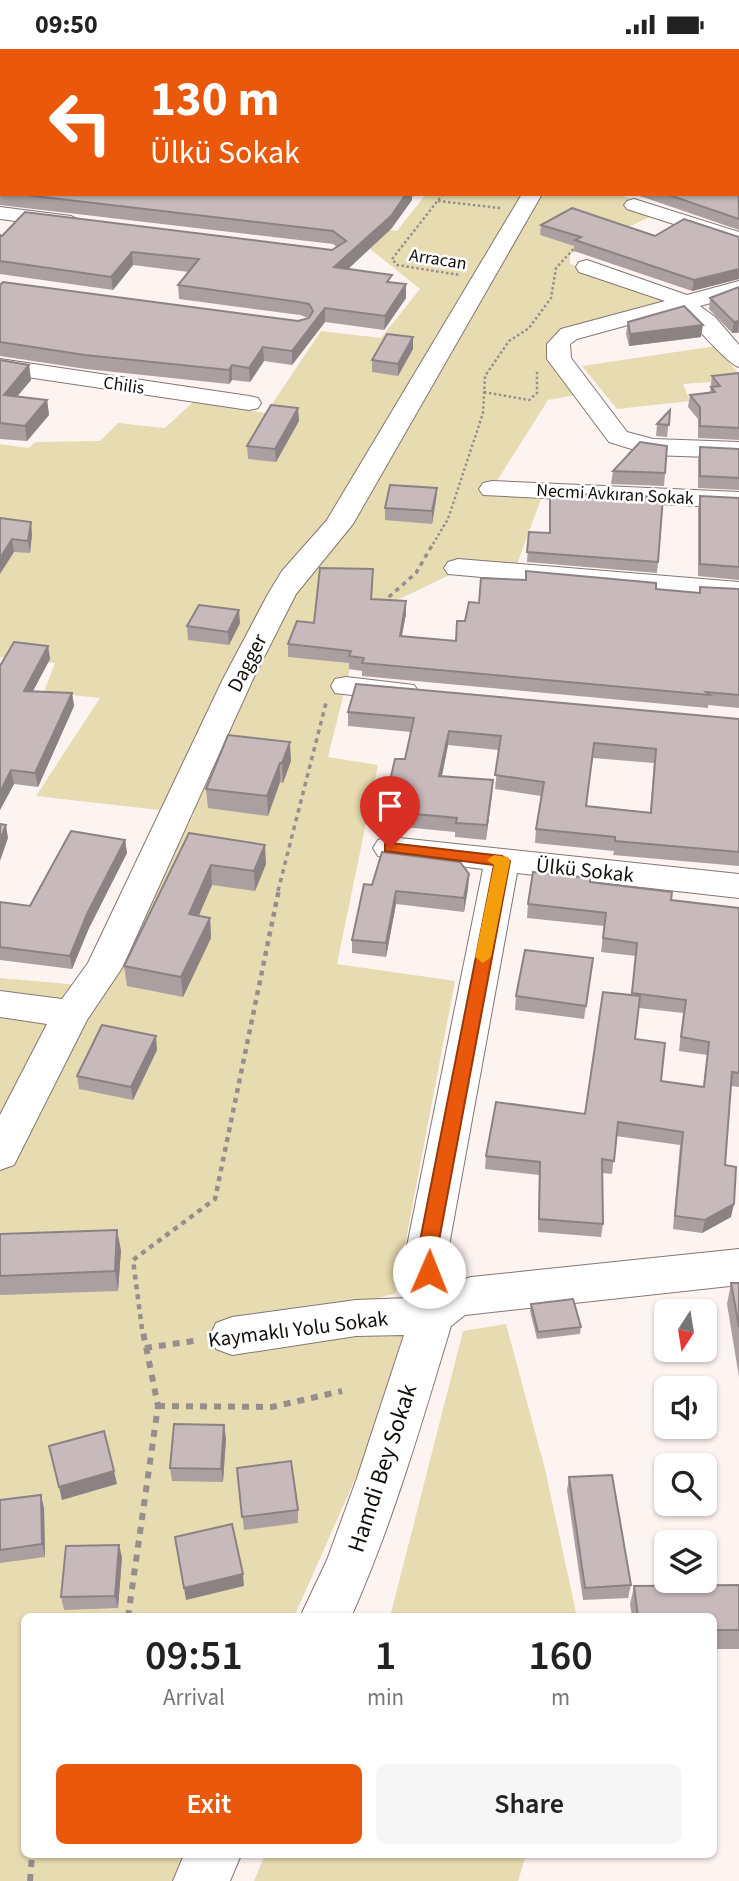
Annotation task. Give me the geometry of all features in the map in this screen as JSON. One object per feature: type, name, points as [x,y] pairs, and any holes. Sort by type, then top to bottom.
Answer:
[{"type":"street","name":"Dagger","points":[[0,1154],[71,1014],[104,968],[238,679],[282,594],[339,524],[527,202]]},
{"type":"street","points":[[634,205],[739,239]]},
{"type":"street","points":[[0,213],[97,225]]},
{"type":"street","points":[[577,267],[662,291],[687,304],[707,322],[739,361]]},
{"type":"street","points":[[739,288],[569,334],[557,345],[559,359],[618,437],[651,447],[739,450]]},
{"type":"street","name":"Chilis","points":[[0,366],[249,403]]},
{"type":"street","name":"Necmi Avkıran Sokak","points":[[492,489],[739,500]]},
{"type":"street","points":[[458,568],[739,591]]},
{"type":"street","points":[[337,691],[427,694]]},
{"type":"street","name":"Ülkü Sokak","points":[[390,848],[739,886]]},
{"type":"street","points":[[432,1316],[427,1251],[502,861]]},
{"type":"street","points":[[0,1005],[71,1014]]},
{"type":"street","name":"Kaymaklı Yolu Sokak","points":[[232,1336],[356,1318],[432,1316],[452,1301],[471,1295],[739,1267]]},
{"type":"street","name":"Hamdi Bey Sokak","points":[[327,1613],[349,1566],[381,1478],[432,1316]]},
{"type":"street","points":[[201,1881],[212,1858]]},
{"type":"path","name":"Arracan","points":[[442,196],[392,260],[397,265],[481,278]]},
{"type":"path","points":[[438,201],[527,202]]},
{"type":"path","points":[[374,609],[416,573],[448,519],[480,424],[485,376],[509,341],[529,328],[551,298],[556,268],[587,236]]},
{"type":"path","points":[[561,261],[577,267]]},
{"type":"path","points":[[529,328],[542,327]]},
{"type":"path","points":[[484,392],[529,400],[537,393],[538,359]]},
{"type":"path","points":[[129,1613],[158,1406],[145,1348],[133,1260],[215,1199],[257,998],[266,939],[337,691]]},
{"type":"path","name":"Kaymaklı Yolu Sokak","points":[[145,1348],[232,1336]]},
{"type":"path","points":[[158,1406],[272,1407],[342,1391]]},
{"type":"path","points":[[30,1881],[32,1858]]},
{"type":"shaded area","points":[[424,196],[623,196],[639,201],[652,216],[570,254],[570,264],[655,291],[662,302],[549,339],[548,354],[576,395],[548,400],[488,495],[541,499],[516,567],[454,573],[391,603],[358,637],[328,757],[378,765],[337,964],[455,981],[396,1293],[345,1308],[405,1327],[372,1441],[296,1613],[21,1613],[21,1858],[184,1858],[173,1881],[0,1881],[0,978],[102,987],[194,814],[36,796],[100,698],[44,692],[55,663],[0,657],[0,444],[28,448],[36,442],[100,441],[118,423],[165,428],[193,402],[266,413],[321,331],[381,338],[420,289],[369,248],[382,229],[397,231]]},
{"type":"shaded area","points":[[716,346],[739,374],[739,380],[683,384],[690,401],[617,409],[582,366]]},
{"type":"shaded area","points":[[506,1324],[545,1469],[576,1613],[391,1613],[463,1331]]},
{"type":"shaded area","points":[[264,1858],[525,1858],[518,1881],[254,1881]]},
{"type":"building","points":[[34,196],[405,196],[391,216],[334,267],[392,275],[387,282],[406,284],[385,316],[325,308],[292,351],[263,347],[249,368],[232,365],[229,370],[85,355],[0,342],[0,285],[3,282],[298,321],[309,318],[313,311],[309,304],[299,302],[178,285],[199,259],[132,252],[111,277],[0,261],[0,235],[25,212],[332,250],[346,241],[333,231]]},
{"type":"building","points":[[672,196],[739,196],[739,219]]},
{"type":"building","points":[[572,208],[655,236],[684,219],[739,237],[739,269],[694,280],[575,240],[581,237],[541,225]]},
{"type":"building","points":[[739,287],[739,321],[734,322],[710,298]]},
{"type":"building","points":[[684,306],[703,325],[630,334],[628,322]]},
{"type":"building","points":[[387,334],[413,337],[398,364],[372,360]]},
{"type":"building","points":[[0,360],[29,365],[4,395],[47,400],[25,426],[0,423]]},
{"type":"building","points":[[739,373],[739,428],[700,426],[700,407],[690,395],[715,392],[711,387],[720,386],[712,376]]},
{"type":"building","points":[[271,405],[298,408],[275,449],[247,446]]},
{"type":"building","points":[[670,410],[669,425],[657,424]]},
{"type":"building","points":[[640,442],[667,446],[665,473],[613,471]]},
{"type":"building","points":[[700,447],[739,449],[739,478],[700,476]]},
{"type":"building","points":[[390,485],[437,488],[432,511],[385,508]]},
{"type":"building","points":[[550,493],[663,497],[658,562],[527,552],[529,532],[550,533]]},
{"type":"building","points":[[700,496],[739,498],[739,567],[700,564]]},
{"type":"building","points":[[0,518],[31,522],[28,541],[12,539],[0,558]]},
{"type":"building","points":[[320,568],[373,569],[371,599],[406,601],[400,636],[456,641],[457,621],[465,621],[469,602],[479,603],[481,578],[526,580],[526,571],[656,583],[656,589],[700,593],[700,587],[739,589],[739,695],[706,692],[710,695],[362,663],[364,658],[349,656],[351,651],[288,644],[297,621],[314,623]]},
{"type":"building","points":[[199,605],[239,610],[228,632],[187,626]]},
{"type":"building","points":[[14,642],[48,646],[24,691],[72,693],[35,773],[11,770],[0,792],[0,666]]},
{"type":"building","points":[[356,684],[739,719],[739,852],[615,841],[615,837],[536,829],[544,782],[495,775],[501,736],[449,731],[439,776],[493,780],[487,825],[456,823],[457,818],[383,811],[395,759],[405,759],[414,718],[348,712]],"holes":[[[594,743],[656,749],[651,813],[586,806]]]},
{"type":"building","points":[[228,735],[290,742],[267,796],[206,789]]},
{"type":"building","points":[[0,824],[6,825],[0,840]]},
{"type":"building","points":[[71,831],[125,840],[87,914],[70,956],[0,947],[0,902],[30,906]]},
{"type":"building","points":[[189,833],[265,845],[254,871],[211,865],[189,914],[210,918],[181,977],[124,966]]},
{"type":"building","points":[[382,852],[460,862],[469,874],[464,898],[396,891],[386,943],[352,940],[364,884],[372,885]]},
{"type":"building","points":[[533,872],[590,878],[590,882],[672,892],[671,900],[739,908],[739,1073],[732,1072],[725,1165],[736,1167],[734,1204],[705,1220],[675,1216],[683,1132],[618,1122],[614,1161],[602,1159],[603,1224],[539,1219],[540,1162],[486,1156],[496,1102],[585,1114],[603,992],[640,996],[635,1039],[665,1043],[661,1081],[704,1087],[709,1042],[681,1037],[686,1000],[632,993],[637,943],[603,938],[606,913],[528,904]]},
{"type":"building","points":[[525,950],[593,958],[586,1006],[516,996]]},
{"type":"building","points":[[102,1025],[156,1036],[131,1087],[77,1076]]},
{"type":"building","points":[[117,1230],[115,1271],[0,1276],[0,1234]]},
{"type":"building","points":[[731,1283],[739,1283],[739,1327]]},
{"type":"building","points":[[573,1299],[581,1327],[538,1332],[531,1304]]},
{"type":"building","points":[[174,1424],[224,1425],[221,1469],[170,1468]]},
{"type":"building","points":[[104,1431],[114,1471],[59,1487],[49,1446]]},
{"type":"building","points":[[291,1461],[298,1510],[242,1517],[237,1468]]},
{"type":"building","points":[[612,1475],[631,1585],[585,1588],[569,1477]]},
{"type":"building","points":[[41,1495],[42,1544],[0,1550],[0,1500]]},
{"type":"building","points":[[232,1524],[243,1574],[184,1588],[175,1537]]},
{"type":"building","points":[[119,1545],[115,1596],[61,1597],[66,1546]]},
{"type":"building","points":[[717,1585],[739,1585],[739,1630],[717,1630],[717,1613],[637,1613],[634,1586],[654,1586],[654,1593],[717,1593]]},
{"type":"slow traffic","points":[[483,957],[502,861],[494,860]]},
{"type":"route","points":[[390,848],[502,861],[427,1251],[429,1272]]}]
